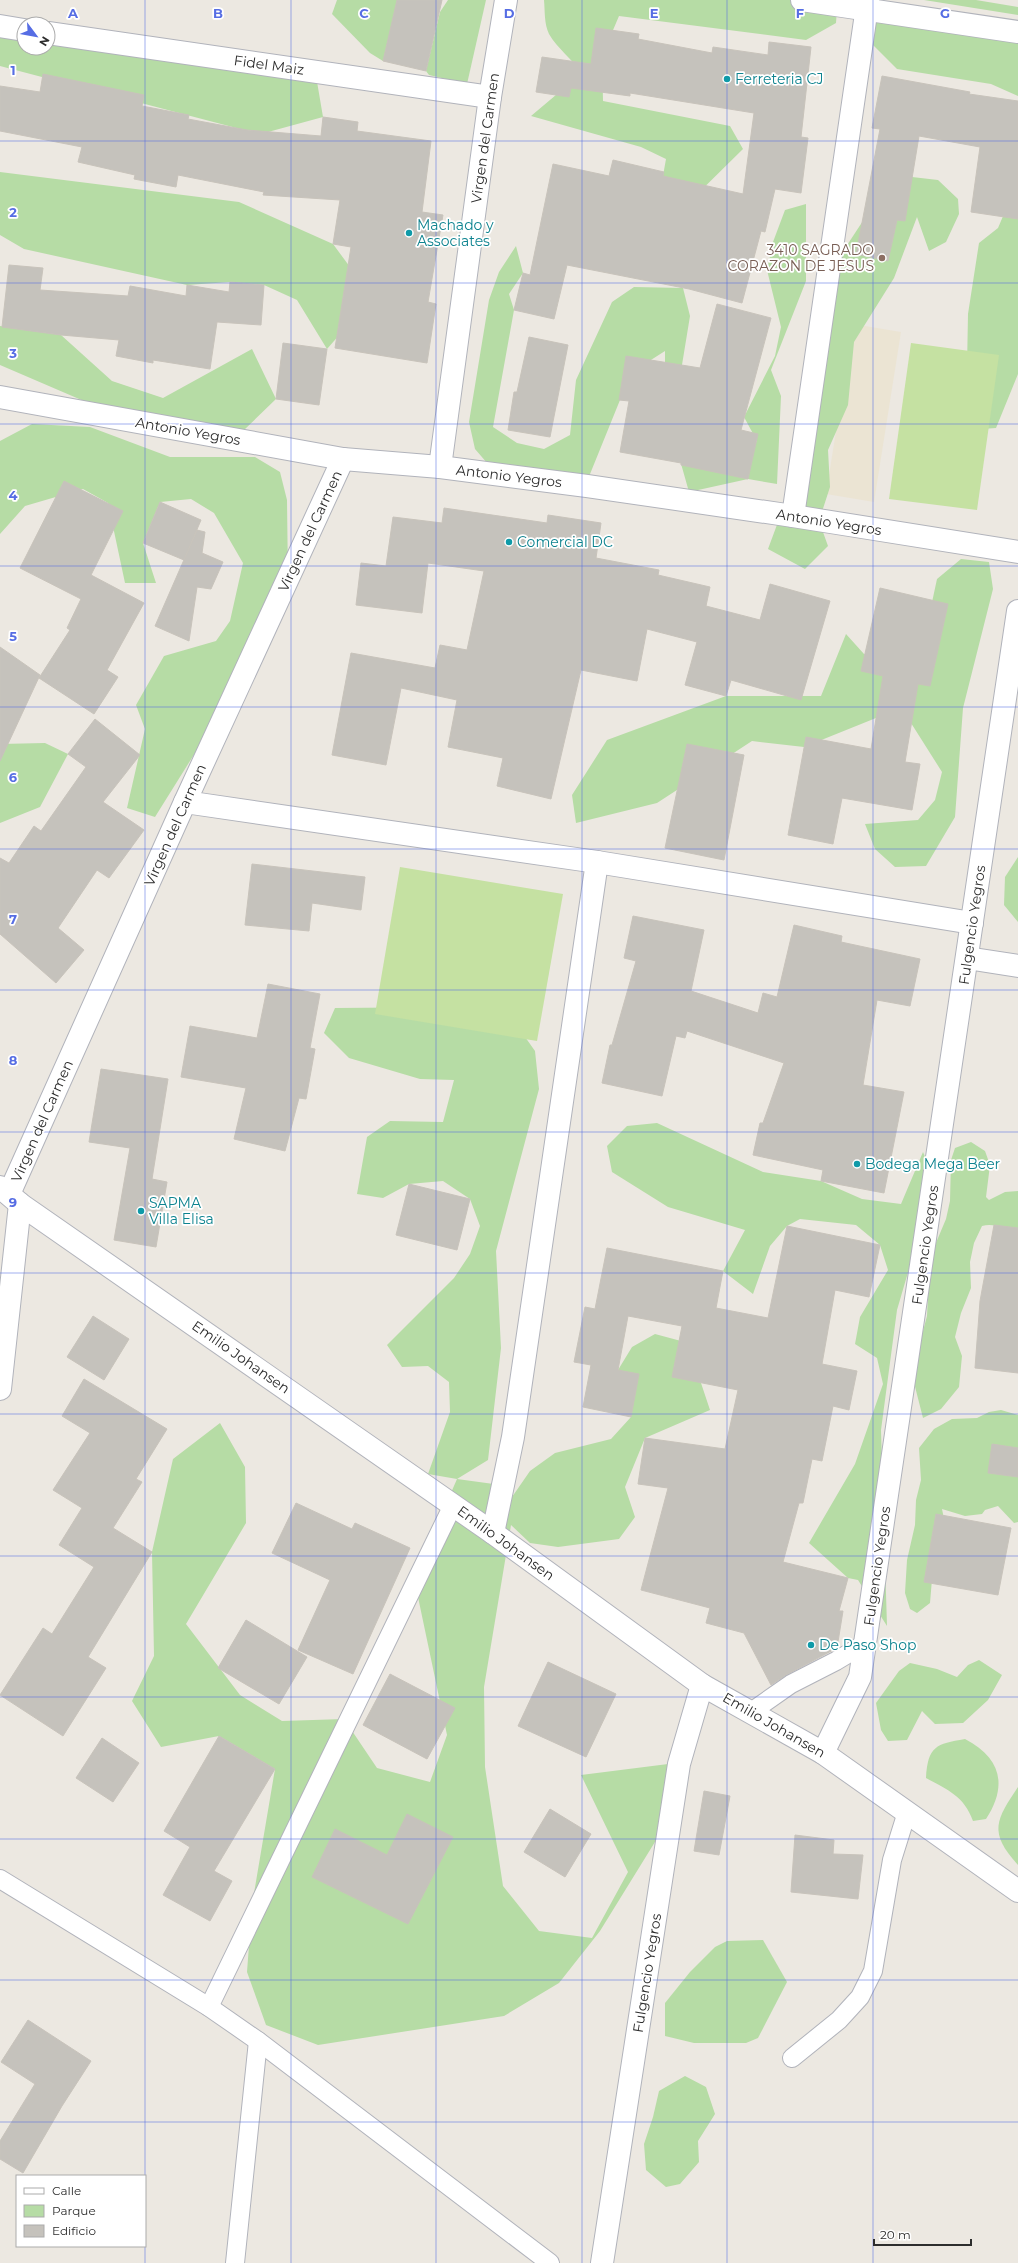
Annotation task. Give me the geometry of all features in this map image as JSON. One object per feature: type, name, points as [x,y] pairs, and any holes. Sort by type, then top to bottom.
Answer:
[{"type":"street","name":"Virgen del Carmen","points":[[440,467],[490,98],[506,0]]},
{"type":"street","points":[[802,0],[867,5],[1018,32]]},
{"type":"street","points":[[793,516],[867,5]]},
{"type":"street","points":[[0,26],[16,29]]},
{"type":"street","name":"Fidel Maiz","points":[[56,34],[490,98]]},
{"type":"street","name":"Antonio Yegros","points":[[0,397],[343,459],[440,467],[793,516],[1018,552]]},
{"type":"street","name":"Virgen del Carmen","points":[[0,1389],[10,1195],[185,802],[343,459]]},
{"type":"street","name":"Fulgencio Yegros","points":[[823,1753],[860,1677],[866,1643],[1018,611]]},
{"type":"street","points":[[185,802],[597,862],[972,923]]},
{"type":"street","points":[[493,1533],[513,1437],[597,862]]},
{"type":"street","points":[[967,958],[1018,966]]},
{"type":"street","name":"Emilio Johansen","points":[[10,1195],[493,1533],[702,1684],[823,1753],[1018,1891]]},
{"type":"street","name":"Fulgencio Yegros","points":[[602,2263],[679,1764],[702,1684]]},
{"type":"lane","points":[[209,2007],[453,1505]]},
{"type":"lane","points":[[750,1712],[791,1684],[836,1661],[866,1643]]},
{"type":"lane","points":[[792,2058],[839,2020],[860,1997],[873,1971],[892,1860],[907,1812]]},
{"type":"lane","points":[[0,1879],[209,2007],[258,2041],[550,2263]]},
{"type":"lane","points":[[235,2263],[258,2041]]},
{"type":"shaded area","points":[[853,324],[901,332],[874,502],[826,494]]},
{"type":"green space","points":[[337,0],[397,0],[414,16],[383,61],[370,53],[332,14]]},
{"type":"green space","points":[[448,0],[486,0],[467,84],[429,75],[426,71],[440,12]]},
{"type":"green space","points":[[544,0],[813,0],[837,9],[836,23],[806,40],[619,16],[602,56],[603,101],[730,126],[743,149],[671,220],[659,198],[666,159],[641,147],[531,116],[582,73],[549,34],[545,22]]},
{"type":"green space","points":[[924,0],[976,0],[1018,7],[1018,15]]},
{"type":"green space","points":[[882,18],[1018,43],[1018,96],[991,84],[897,69],[866,38],[870,24]]},
{"type":"green space","points":[[0,29],[16,32],[16,56],[56,56],[56,39],[314,64],[323,117],[268,132],[244,130],[0,66]]},
{"type":"green space","points":[[0,172],[239,202],[333,244],[364,286],[341,333],[327,349],[297,300],[264,285],[230,282],[187,285],[24,249],[0,235]]},
{"type":"green space","points":[[912,177],[938,180],[958,199],[959,214],[946,242],[929,251],[917,217],[894,278],[854,342],[848,405],[828,450],[830,487],[819,521],[828,546],[805,569],[768,549],[778,522],[810,482],[803,470],[834,265],[880,195]]},
{"type":"green space","points":[[1018,181],[1018,374],[996,428],[982,429],[966,421],[968,314],[979,243],[998,228]]},
{"type":"green space","points":[[806,204],[806,281],[771,370],[781,396],[777,484],[748,479],[689,492],[665,407],[665,351],[643,365],[620,400],[588,479],[494,471],[475,449],[469,422],[489,300],[499,272],[516,246],[523,273],[509,294],[514,310],[493,427],[517,443],[544,449],[570,435],[576,380],[612,302],[634,287],[683,288],[690,316],[672,426],[740,466],[757,441],[744,417],[775,356],[781,327],[767,270],[773,242],[785,210]]},
{"type":"green space","points":[[0,326],[61,335],[112,381],[163,398],[252,349],[276,399],[244,430],[135,423],[0,365]]},
{"type":"green space","points":[[911,343],[999,355],[977,510],[889,499]]},
{"type":"green space","points":[[32,424],[90,427],[170,457],[255,457],[280,472],[287,500],[288,580],[248,668],[155,817],[127,808],[145,729],[136,705],[164,656],[216,641],[230,621],[243,563],[214,513],[191,499],[160,502],[143,543],[156,583],[125,583],[108,503],[83,489],[25,506],[0,534],[0,441]]},
{"type":"green space","points":[[961,559],[989,562],[993,589],[963,708],[955,817],[926,866],[895,867],[875,849],[865,824],[918,820],[935,800],[942,772],[911,723],[876,718],[804,747],[752,741],[657,803],[576,823],[572,795],[607,740],[726,696],[821,696],[846,634],[864,654],[917,672],[937,579]]},
{"type":"green space","points":[[45,743],[68,754],[40,807],[0,823],[0,744]]},
{"type":"green space","points":[[1018,857],[1018,922],[1004,905],[1005,877]]},
{"type":"green space","points":[[400,867],[563,894],[537,1041],[375,1014]]},
{"type":"green space","points":[[459,1007],[518,1027],[535,1051],[539,1089],[496,1251],[501,1348],[488,1460],[457,1479],[428,1474],[450,1412],[449,1382],[428,1366],[402,1367],[387,1345],[454,1278],[470,1254],[480,1226],[470,1199],[443,1181],[409,1184],[383,1198],[357,1194],[367,1137],[390,1121],[443,1122],[454,1080],[420,1079],[349,1058],[324,1033],[335,1008]]},
{"type":"green space","points":[[657,1123],[763,1172],[821,1181],[862,1199],[901,1204],[923,1152],[935,1180],[897,1310],[881,1430],[887,1626],[858,1580],[848,1578],[809,1543],[855,1464],[883,1384],[877,1358],[855,1344],[860,1317],[888,1270],[880,1245],[856,1225],[800,1219],[787,1226],[770,1246],[753,1294],[723,1271],[745,1230],[668,1207],[612,1172],[607,1146],[627,1126]]},
{"type":"green space","points":[[971,1142],[985,1151],[990,1165],[986,1197],[989,1200],[1005,1192],[1018,1191],[1018,1230],[991,1225],[982,1226],[974,1243],[970,1262],[971,1288],[961,1313],[955,1337],[962,1356],[959,1387],[941,1409],[923,1418],[910,1367],[916,1344],[923,1331],[927,1316],[930,1257],[946,1219],[950,1201],[951,1160],[955,1148]]},
{"type":"green space","points":[[655,1334],[681,1341],[674,1367],[701,1383],[710,1410],[645,1438],[625,1487],[635,1517],[619,1539],[558,1547],[530,1543],[511,1525],[484,1687],[485,1767],[503,1886],[539,1931],[592,1938],[628,1872],[581,1775],[684,1762],[671,1816],[600,1931],[559,1983],[504,2016],[318,2045],[266,2025],[247,1972],[252,1905],[275,1769],[219,1736],[161,1747],[132,1701],[154,1656],[152,1552],[173,1459],[220,1423],[245,1467],[246,1523],[186,1624],[240,1695],[282,1721],[344,1719],[377,1768],[430,1782],[447,1735],[414,1578],[457,1479],[501,1485],[512,1497],[530,1471],[555,1453],[611,1439],[631,1417],[618,1370],[632,1347]]},
{"type":"green space","points":[[1001,1410],[1018,1415],[1018,1522],[1014,1523],[998,1506],[985,1510],[982,1514],[965,1516],[942,1509],[945,1524],[932,1579],[930,1603],[917,1613],[910,1609],[905,1593],[907,1560],[915,1525],[916,1500],[921,1480],[919,1448],[934,1429],[952,1419],[977,1418],[989,1412]]},
{"type":"green space","points":[[979,1660],[1002,1675],[988,1700],[963,1723],[935,1724],[922,1711],[907,1740],[888,1741],[881,1730],[876,1703],[899,1671],[910,1663],[937,1669],[957,1677],[968,1665]]},
{"type":"green space","points":[[965,1739],[977,1746],[987,1755],[997,1773],[999,1784],[997,1795],[993,1807],[986,1819],[973,1821],[965,1805],[960,1800],[948,1790],[926,1778],[929,1759],[935,1748],[940,1745]]},
{"type":"green space","points":[[1018,1787],[1018,1865],[1008,1854],[1002,1844],[998,1826],[1004,1808]]},
{"type":"green space","points":[[763,1940],[787,1982],[758,2038],[746,2043],[694,2043],[665,2036],[665,2003],[690,1972],[715,1947],[727,1941]]},
{"type":"green space","points":[[685,2076],[706,2087],[715,2114],[698,2141],[699,2162],[680,2184],[666,2187],[646,2170],[644,2144],[653,2117],[659,2091]]},
{"type":"building","points":[[397,0],[442,0],[426,71],[383,61]]},
{"type":"building","points":[[596,28],[639,34],[638,39],[712,53],[713,47],[768,55],[769,42],[811,47],[801,137],[808,138],[801,193],[775,189],[765,232],[761,231],[742,303],[689,289],[567,265],[554,319],[514,310],[523,273],[530,275],[553,164],[609,176],[613,160],[664,172],[663,176],[743,194],[754,113],[630,93],[630,96],[571,88],[569,97],[536,92],[542,57],[591,64]]},
{"type":"building","points":[[43,74],[144,95],[142,106],[189,115],[188,119],[247,130],[321,136],[323,117],[358,122],[357,131],[431,141],[422,212],[443,215],[428,302],[436,304],[427,363],[335,348],[351,247],[333,244],[340,200],[263,195],[264,192],[178,175],[176,187],[134,179],[135,175],[78,162],[82,147],[0,131],[0,86],[40,92]]},
{"type":"building","points":[[882,76],[970,92],[969,94],[1018,101],[1018,219],[971,212],[980,147],[919,136],[905,221],[897,220],[888,261],[856,254],[880,129],[872,128]]},
{"type":"building","points":[[9,265],[43,268],[40,290],[128,296],[130,286],[186,296],[187,285],[229,292],[230,282],[264,285],[261,325],[217,322],[210,369],[153,360],[153,363],[116,356],[119,340],[61,335],[2,327]]},
{"type":"building","points":[[717,304],[771,318],[741,430],[758,434],[748,479],[681,465],[681,463],[620,452],[629,401],[619,400],[626,356],[700,368]]},
{"type":"building","points":[[529,337],[568,345],[550,437],[508,430],[514,392],[517,392]]},
{"type":"building","points":[[283,343],[327,349],[319,405],[276,399]]},
{"type":"building","points":[[64,481],[123,511],[91,575],[144,603],[107,670],[118,677],[94,714],[39,678],[70,630],[67,628],[81,599],[20,568]]},
{"type":"building","points":[[160,502],[201,520],[184,560],[143,543]]},
{"type":"building","points":[[444,508],[547,523],[548,515],[601,523],[596,558],[659,570],[658,575],[710,587],[706,606],[760,620],[770,584],[830,601],[801,700],[731,680],[726,696],[685,685],[697,642],[647,629],[637,681],[581,670],[551,799],[497,786],[503,758],[448,747],[457,700],[401,688],[386,765],[332,755],[351,653],[435,668],[440,645],[467,650],[484,571],[428,563],[422,613],[356,605],[361,563],[386,566],[393,517],[442,523]]},
{"type":"building","points":[[197,530],[205,532],[202,553],[223,562],[211,589],[197,587],[189,641],[155,626]]},
{"type":"building","points":[[880,588],[948,604],[930,686],[918,684],[905,762],[920,764],[912,810],[842,798],[833,844],[788,835],[806,737],[871,749],[883,676],[861,671]]},
{"type":"building","points":[[0,647],[40,675],[0,761]]},
{"type":"building","points":[[95,719],[140,755],[103,802],[144,830],[109,878],[97,870],[58,928],[84,950],[56,983],[0,934],[0,858],[9,863],[34,826],[41,831],[86,767],[68,754]]},
{"type":"building","points":[[687,744],[744,755],[724,860],[665,848]]},
{"type":"building","points":[[252,864],[365,877],[361,910],[312,903],[309,931],[245,925]]},
{"type":"building","points":[[633,916],[704,930],[691,991],[758,1013],[763,993],[777,997],[794,925],[842,936],[841,942],[920,959],[910,1006],[877,1000],[863,1085],[904,1092],[884,1193],[821,1181],[823,1170],[753,1155],[760,1123],[763,1123],[784,1063],[687,1031],[685,1038],[676,1036],[662,1096],[602,1083],[610,1045],[612,1045],[636,961],[624,958]]},
{"type":"building","points":[[268,984],[320,994],[310,1048],[315,1049],[306,1099],[299,1098],[285,1151],[234,1139],[246,1088],[181,1077],[190,1026],[257,1038]]},
{"type":"building","points":[[101,1069],[168,1079],[152,1179],[167,1182],[156,1247],[114,1240],[130,1148],[89,1142]]},
{"type":"building","points":[[409,1184],[470,1199],[457,1250],[396,1235]]},
{"type":"building","points":[[994,1225],[1018,1228],[1018,1373],[975,1368],[980,1301]]},
{"type":"building","points":[[787,1226],[880,1245],[869,1297],[835,1290],[822,1364],[857,1371],[849,1410],[833,1406],[822,1461],[812,1459],[803,1503],[799,1503],[783,1562],[848,1578],[839,1611],[843,1611],[837,1648],[786,1675],[771,1685],[744,1633],[706,1623],[710,1608],[641,1590],[668,1488],[638,1484],[645,1438],[725,1449],[738,1390],[672,1377],[682,1326],[628,1316],[618,1370],[639,1374],[631,1417],[583,1407],[591,1365],[574,1362],[585,1307],[595,1309],[607,1248],[723,1271],[716,1308],[768,1318]]},
{"type":"building","points":[[93,1316],[129,1339],[104,1380],[67,1357]]},
{"type":"building","points":[[84,1379],[167,1429],[136,1479],[142,1482],[113,1528],[152,1552],[88,1657],[106,1668],[63,1736],[0,1695],[43,1628],[52,1634],[94,1567],[59,1545],[82,1508],[53,1490],[90,1433],[62,1416]]},
{"type":"building","points":[[992,1444],[1018,1448],[1018,1477],[988,1473]]},
{"type":"building","points":[[296,1503],[352,1529],[355,1523],[410,1548],[353,1674],[298,1650],[330,1580],[272,1553]]},
{"type":"building","points":[[936,1514],[1011,1528],[998,1595],[924,1582]]},
{"type":"building","points":[[246,1620],[307,1657],[279,1704],[218,1668]]},
{"type":"building","points":[[548,1662],[616,1694],[586,1757],[518,1726]]},
{"type":"building","points":[[390,1674],[455,1708],[427,1759],[363,1725]]},
{"type":"building","points":[[219,1736],[275,1769],[214,1871],[232,1881],[210,1921],[163,1895],[190,1847],[164,1831]]},
{"type":"building","points":[[102,1738],[139,1763],[113,1802],[76,1778]]},
{"type":"building","points":[[704,1791],[730,1796],[719,1855],[694,1851]]},
{"type":"building","points":[[550,1809],[591,1834],[565,1877],[524,1852]]},
{"type":"building","points":[[407,1814],[453,1837],[408,1924],[312,1877],[335,1829],[387,1855]]},
{"type":"building","points":[[795,1835],[834,1840],[833,1854],[863,1855],[858,1899],[791,1892]]},
{"type":"building","points":[[28,2020],[91,2061],[62,2106],[23,2173],[0,2159],[0,2141],[35,2084],[1,2062]]},
{"type":"place","name":"Ferreteria CJ","points":[[727,79]]},
{"type":"place","name":"Machado y Associates","points":[[409,233]]},
{"type":"place","name":"3410 SAGRADO CORAZON DE JESUS","points":[[882,258]]},
{"type":"place","name":"Comercial DC","points":[[509,542]]},
{"type":"place","name":"Bodega Mega Beer","points":[[857,1164]]},
{"type":"place","name":"SAPMA Villa Elisa","points":[[141,1211]]},
{"type":"place","name":"De Paso Shop","points":[[811,1645]]}]
